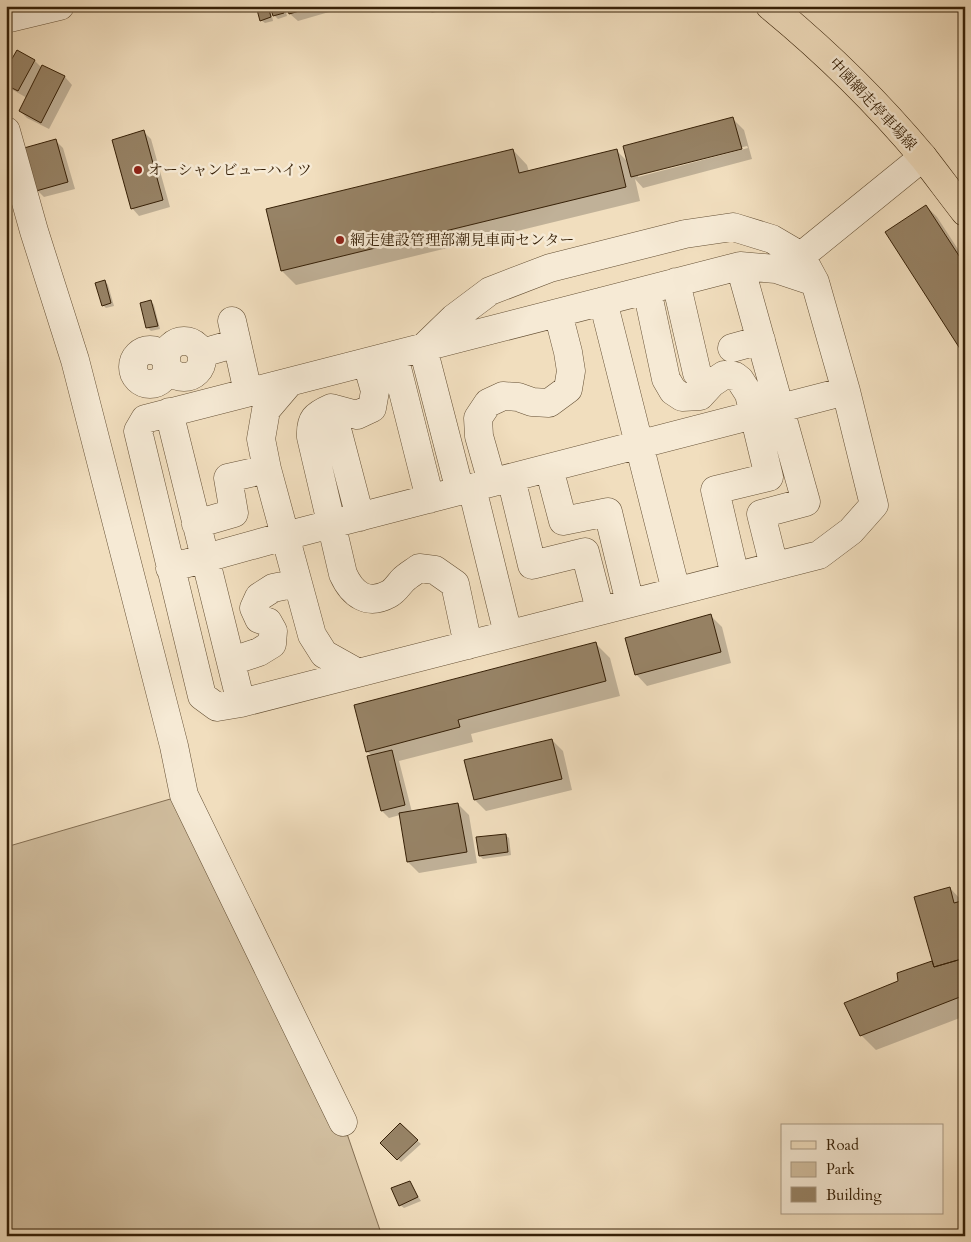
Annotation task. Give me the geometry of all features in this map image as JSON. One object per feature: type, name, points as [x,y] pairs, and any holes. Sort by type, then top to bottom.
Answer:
[{"type":"main road","name":"中園網走停車場線","points":[[770,6],[811,40],[864,92],[923,157],[965,212]]},
{"type":"street","points":[[6,19],[60,6]]},
{"type":"street","points":[[6,131],[34,232],[74,360],[174,746],[184,795],[343,1122]]},
{"type":"street","points":[[801,256],[923,157]]},
{"type":"street","points":[[423,348],[454,318],[490,292],[550,268],[685,234],[733,228],[772,239],[801,256],[815,282],[846,391],[874,505],[851,531],[819,554],[241,703],[217,707],[202,696],[170,568],[138,430],[145,419],[394,356],[740,266],[776,269],[815,282]]},
{"type":"street","points":[[734,576],[715,490],[769,477],[767,412],[761,340],[740,266]]},
{"type":"street","points":[[676,282],[697,335],[697,373]]},
{"type":"street","points":[[647,290],[666,379],[674,391],[682,397],[700,396],[712,383],[724,375],[735,376],[767,412],[806,502],[761,514],[774,566]]},
{"type":"street","points":[[604,301],[676,591]]},
{"type":"street","points":[[508,634],[484,485],[478,418],[488,403],[503,396],[518,397],[532,402],[549,403],[568,389],[572,371],[558,313]]},
{"type":"street","points":[[241,703],[206,558],[166,413],[161,374],[173,373],[178,376],[190,376],[199,370],[202,364],[202,353],[234,332],[248,392]]},
{"type":"street","points":[[732,348],[761,340]]},
{"type":"street","points":[[423,348],[484,485],[532,565],[585,552],[600,610]]},
{"type":"street","points":[[394,356],[430,499]]},
{"type":"street","points":[[368,362],[375,392],[372,408],[357,416],[331,408],[318,414],[310,425],[311,437],[342,574],[347,585],[358,595],[374,600],[391,594],[404,579],[419,568],[435,570],[455,584],[468,645]]},
{"type":"street","points":[[289,383],[266,410],[261,439],[267,469],[312,635],[324,654],[358,673]]},
{"type":"street","points":[[170,568],[285,536],[846,391]]},
{"type":"street","points":[[338,433],[357,464],[360,517]]},
{"type":"street","points":[[549,468],[563,521],[608,512],[630,603]]},
{"type":"street","points":[[196,524],[234,513],[228,478],[267,469]]},
{"type":"street","points":[[232,660],[259,652],[272,644],[273,631],[268,622],[259,619],[254,608],[259,597],[274,588],[297,583]]},
{"type":"green space","points":[[184,795],[343,1122],[382,1236],[6,1236],[6,847]]},
{"type":"building","points":[[256,6],[268,6],[271,17],[260,21]]},
{"type":"building","points":[[270,6],[282,6],[284,13],[273,16]]},
{"type":"building","points":[[287,6],[317,6],[289,14]]},
{"type":"building","points":[[17,50],[35,60],[18,91],[6,85],[6,69]]},
{"type":"building","points":[[42,65],[65,76],[41,123],[19,111]]},
{"type":"building","points":[[733,117],[742,149],[631,177],[623,146]]},
{"type":"building","name":"オーシャンビューハイツ","points":[[144,130],[163,200],[131,209],[112,140]]},
{"type":"building","points":[[56,139],[68,182],[36,191],[24,148]]},
{"type":"building","name":"網走建設管理部潮見車両センター","points":[[513,149],[519,173],[617,149],[626,187],[281,271],[266,209]]},
{"type":"building","points":[[926,205],[965,265],[964,355],[885,232]]},
{"type":"building","points":[[105,280],[111,303],[102,306],[95,283]]},
{"type":"building","points":[[151,300],[158,326],[146,328],[140,303]]},
{"type":"building","points":[[711,614],[721,652],[635,675],[625,638]]},
{"type":"building","points":[[596,642],[606,681],[458,720],[460,727],[366,752],[354,705]]},
{"type":"building","points":[[552,739],[562,779],[474,800],[464,760]]},
{"type":"building","points":[[392,750],[405,805],[381,811],[367,756]]},
{"type":"building","points":[[458,803],[467,852],[407,862],[399,813]]},
{"type":"building","points":[[506,834],[508,852],[479,856],[476,837]]},
{"type":"building","points":[[950,887],[954,903],[965,900],[965,958],[934,967],[914,897]]},
{"type":"building","points":[[965,958],[965,995],[860,1036],[844,1003],[898,981],[897,973],[932,961],[934,967]]},
{"type":"building","points":[[400,1123],[418,1140],[397,1160],[380,1143]]},
{"type":"building","points":[[410,1181],[418,1197],[399,1206],[391,1188]]},
{"type":"place","name":"オーシャンビューハイツ","points":[[138,170]]},
{"type":"place","name":"網走建設管理部潮見車両センター","points":[[340,240]]}]
